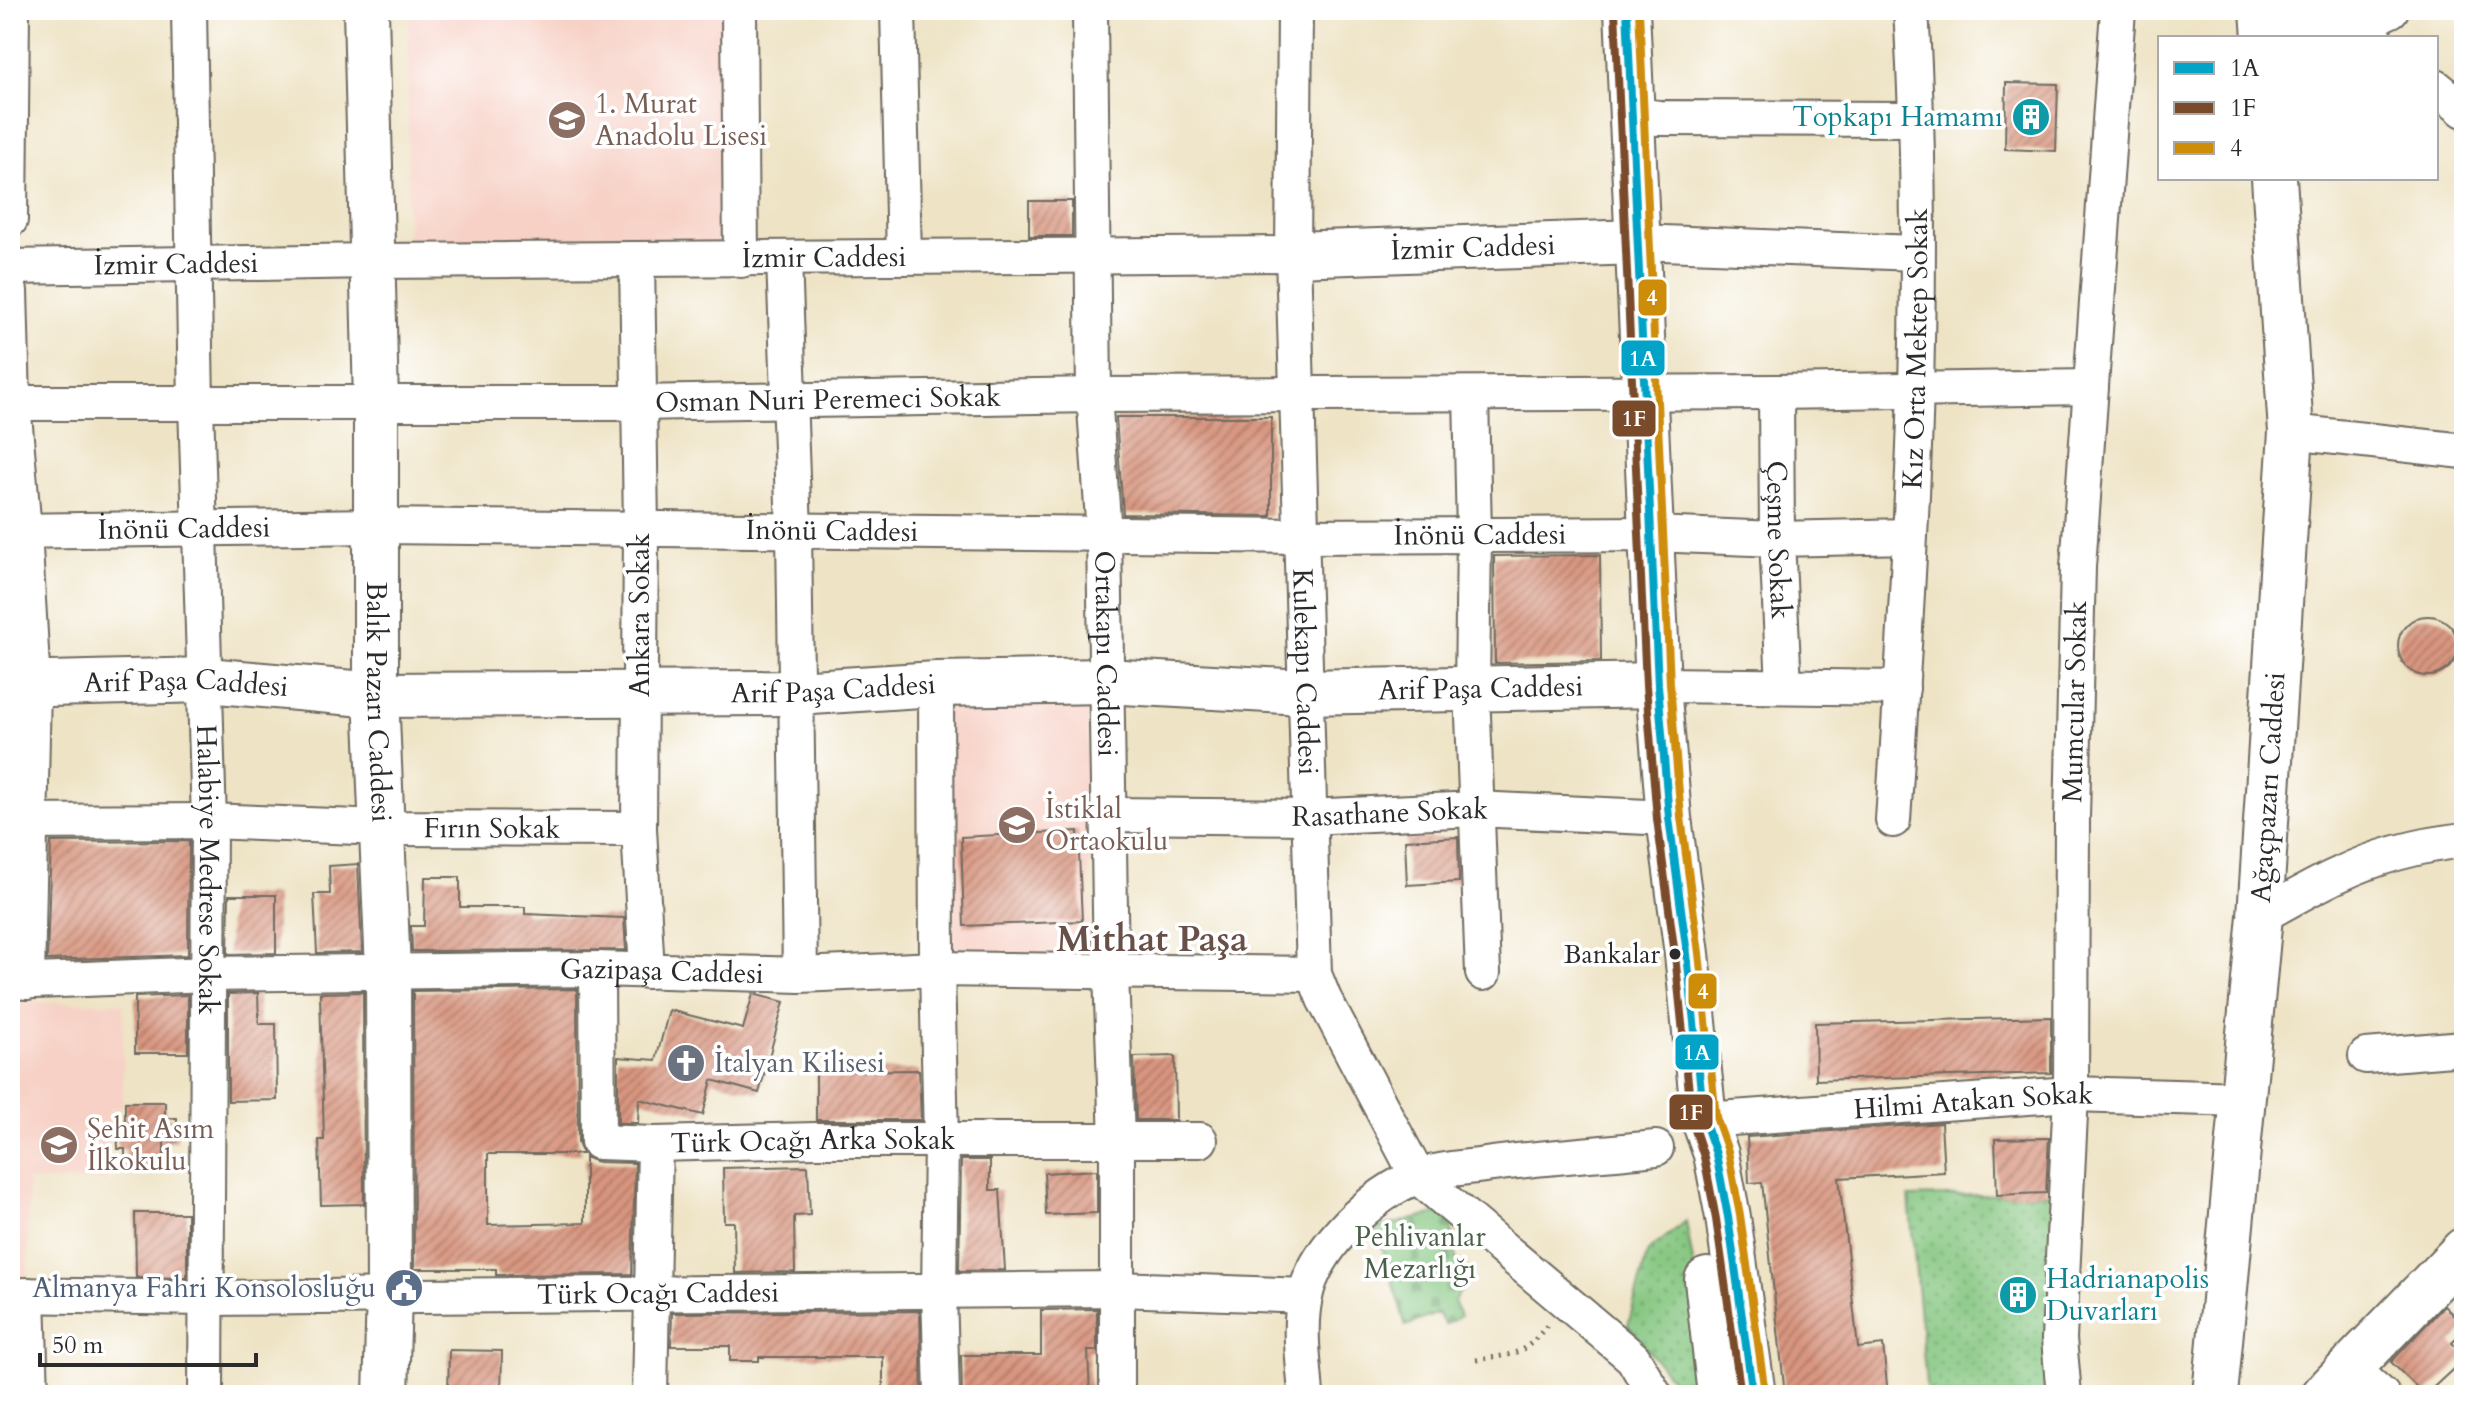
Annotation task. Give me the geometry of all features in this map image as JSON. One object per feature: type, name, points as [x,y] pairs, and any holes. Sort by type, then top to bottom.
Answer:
[{"type":"street","points":[[10,220],[12,10]]},
{"type":"street","name":"Halabiye Medrese Sokak","points":[[189,10],[196,404],[209,821],[206,1395]]},
{"type":"street","name":"Balık Pazarı Caddesi","points":[[366,10],[378,526],[376,695],[388,970],[389,1295],[386,1395]]},
{"type":"street","points":[[739,10],[741,260]]},
{"type":"street","points":[[898,10],[904,257]]},
{"type":"street","name":"Ortakapı Caddesi","points":[[1090,10],[1095,256],[1094,395],[1104,534],[1117,1141],[1117,1395]]},
{"type":"street","name":"Kulekapı Caddesi","points":[[1295,10],[1293,254],[1314,974],[1324,999],[1418,1177],[1633,1358],[1655,1395]]},
{"type":"street","points":[[1627,10],[1658,685],[1669,818],[1704,1120],[1716,1154],[1728,1217],[1753,1395]]},
{"type":"street","name":"Kız Orta Mektep Sokak","points":[[1893,820],[1916,390],[1918,119],[1911,10]]},
{"type":"street","name":"Mumcular Sokak","points":[[2064,1395],[2059,1339],[2071,1094],[2072,834],[2078,567],[2118,10]]},
{"type":"street","points":[[2264,22],[2366,31],[2391,10]]},
{"type":"street","points":[[2438,89],[2464,110]]},
{"type":"street","points":[[1633,115],[1659,118],[1918,119]]},
{"type":"street","name":"Ağaçpazarı Caddesi","points":[[2215,1395],[2260,916],[2291,432],[2274,180]]},
{"type":"street","points":[[1638,242],[1916,253]]},
{"type":"street","name":"İzmir Caddesi","points":[[10,267],[1293,254],[1638,242]]},
{"type":"street","name":"Ankara Sokak","points":[[637,259],[641,528],[639,829],[647,971]]},
{"type":"street","points":[[784,259],[794,531],[800,975]]},
{"type":"street","points":[[10,291],[11,403],[22,685],[18,982]]},
{"type":"street","name":"Osman Nuri Peremeci Sokak","points":[[11,403],[637,403],[1094,395],[1776,392],[2091,387]]},
{"type":"street","name":"Çeşme Sokak","points":[[1776,392],[1777,539],[1784,686]]},
{"type":"street","points":[[1471,394],[1474,534],[1472,690],[1483,973]]},
{"type":"street","points":[[2291,432],[2464,451]]},
{"type":"street","name":"İnönü Caddesi","points":[[17,531],[378,526],[1300,536],[1652,534],[1777,539],[1909,536]]},
{"type":"street","name":"Arif Paşa Caddesi","points":[[22,685],[206,680],[376,695],[796,693],[936,684],[1105,681],[1304,692],[1658,685]]},
{"type":"street","points":[[936,684],[942,1395]]},
{"type":"street","points":[[1658,685],[1902,688]]},
{"type":"street","name":"Rasathane Sokak","points":[[1110,815],[1308,817],[1475,809],[1669,818]]},
{"type":"street","name":"Fırın Sokak","points":[[20,822],[209,821],[383,828],[639,829]]},
{"type":"street","points":[[2260,916],[2337,875],[2377,858],[2437,843],[2464,840]]},
{"type":"street","name":"Gazipaşa Caddesi","points":[[18,982],[388,970],[597,969],[800,975],[937,969],[1314,974]]},
{"type":"street","name":"Türk Ocağı Arka Sokak","points":[[597,969],[598,1142],[1200,1140]]},
{"type":"street","points":[[2366,1056],[2464,1048]]},
{"type":"street","name":"Hilmi Atakan Sokak","points":[[1704,1120],[2071,1094],[2244,1099]]},
{"type":"street","points":[[1704,1120],[1694,1156],[1700,1234],[1720,1395]]},
{"type":"street","points":[[650,1395],[655,1144]]},
{"type":"street","points":[[1306,1395],[1302,1322],[1305,1296],[1313,1270],[1329,1245],[1383,1197],[1418,1177],[1522,1160],[1656,1148]]},
{"type":"street","points":[[2352,1386],[2373,1342],[2464,1250]]},
{"type":"street","name":"Türk Ocağı Caddesi","points":[[19,1295],[208,1298],[1118,1289],[1305,1296]]},
{"type":"street","points":[[19,1295],[31,1395]]},
{"type":"path","points":[[1476,1360],[1519,1354],[1537,1338],[1565,1301]]},
{"type":"shaded area","name":"1. Murat Anadolu Lisesi","points":[[505,10],[725,10],[730,228],[716,243],[407,245],[409,12],[500,13]]},
{"type":"shaded area","name":"İstiklal Ortaokulu","points":[[946,695],[1087,697],[1090,954],[944,956]]},
{"type":"shaded area","name":"Şehit Asım İlkokulu","points":[[10,1002],[123,1003],[123,1107],[109,1109],[107,1181],[28,1181],[28,1277],[10,1277]]},
{"type":"green space","points":[[2055,1193],[2053,1395],[1927,1395],[1909,1197]]},
{"type":"green space","name":"Pehlivanlar Mezarlığı","points":[[1449,1211],[1456,1259],[1473,1272],[1454,1301],[1460,1316],[1445,1325],[1438,1313],[1406,1326],[1376,1228]]},
{"type":"green space","points":[[1686,1221],[1715,1395],[1678,1395],[1672,1380],[1628,1325],[1648,1251]]},
{"type":"building","name":"Topkapı Hamamı","points":[[2006,83],[2058,84],[2056,151],[2005,149]]},
{"type":"building","points":[[1029,201],[1072,201],[1072,236],[1029,236]]},
{"type":"building","points":[[1116,417],[1271,417],[1271,516],[1123,514]]},
{"type":"building","points":[[1600,555],[1601,661],[1495,663],[1494,556]]},
{"type":"building","points":[[2428,616],[2450,624],[2458,646],[2450,668],[2428,676],[2406,668],[2398,646],[2406,624]]},
{"type":"building","points":[[1078,831],[1082,921],[964,926],[961,837]]},
{"type":"building","points":[[1458,837],[1459,882],[1407,885],[1405,840]]},
{"type":"building","points":[[189,841],[188,955],[47,960],[51,842]]},
{"type":"building","points":[[358,864],[362,952],[317,953],[314,894],[330,894],[329,866]]},
{"type":"building","points":[[425,877],[460,877],[460,907],[525,907],[525,914],[624,918],[626,950],[412,951],[411,926],[424,926]]},
{"type":"building","points":[[229,895],[276,895],[276,953],[228,954]]},
{"type":"building","points":[[577,989],[578,1142],[582,1154],[488,1154],[488,1225],[585,1223],[585,1157],[597,1162],[635,1163],[632,1274],[496,1275],[496,1269],[414,1269],[413,991]]},
{"type":"building","points":[[363,992],[364,1204],[321,1205],[319,1140],[324,1140],[320,993]]},
{"type":"building","points":[[258,993],[259,1024],[276,1024],[277,1100],[228,1101],[228,994]]},
{"type":"building","points":[[753,994],[784,1002],[759,1093],[712,1080],[703,1115],[639,1099],[638,1123],[618,1123],[618,1057],[656,1060],[669,1010],[743,1029]]},
{"type":"building","points":[[188,995],[188,1053],[135,1053],[135,997]]},
{"type":"building","points":[[2051,1017],[2051,1073],[1816,1080],[1815,1023]]},
{"type":"building","points":[[1175,1056],[1176,1120],[1136,1120],[1134,1057]]},
{"type":"building","points":[[919,1070],[921,1120],[816,1120],[816,1071]]},
{"type":"building","points":[[125,1102],[165,1102],[165,1118],[177,1118],[177,1141],[164,1141],[164,1168],[125,1168],[125,1149],[118,1149],[117,1124],[125,1124]]},
{"type":"building","points":[[1941,1123],[1944,1172],[1839,1178],[1858,1348],[1883,1345],[1888,1395],[1785,1395],[1762,1182],[1749,1183],[1747,1137]]},
{"type":"building","points":[[2049,1138],[2046,1193],[1997,1195],[1995,1139]]},
{"type":"building","points":[[961,1160],[990,1160],[990,1190],[1000,1190],[1005,1270],[959,1271]]},
{"type":"building","points":[[808,1166],[810,1215],[794,1216],[795,1272],[735,1273],[734,1222],[724,1222],[723,1168]]},
{"type":"building","points":[[1097,1170],[1097,1213],[1046,1215],[1044,1173]]},
{"type":"building","points":[[135,1213],[187,1213],[187,1278],[136,1277]]},
{"type":"building","points":[[2444,1306],[2464,1325],[2452,1343],[2464,1354],[2464,1359],[2425,1395],[2391,1362]]},
{"type":"building","points":[[1097,1309],[1097,1351],[1088,1351],[1090,1395],[962,1395],[961,1355],[1041,1355],[1041,1310]]},
{"type":"building","points":[[920,1311],[922,1395],[883,1395],[883,1357],[759,1357],[759,1361],[730,1361],[730,1346],[671,1346],[672,1313]]},
{"type":"building","points":[[449,1350],[502,1351],[501,1395],[448,1395]]},
{"type":"transit line","name":"1A","points":[[1627,10],[1658,685],[1669,818],[1704,1120],[1716,1154],[1728,1217],[1753,1395]]},
{"type":"transit line","name":"4","points":[[1639,10],[1670,684],[1681,817],[1716,1117],[1728,1151],[1740,1215],[1765,1393]]},
{"type":"transit line","name":"1F","points":[[1615,11],[1646,686],[1657,819],[1692,1121],[1704,1157],[1716,1219],[1741,1395]]},
{"type":"place","name":"Topkapı Hamamı","points":[[2031,117]]},
{"type":"place","name":"1. Murat Anadolu Lisesi","points":[[567,120]]},
{"type":"place","name":"İstiklal Ortaokulu","points":[[1017,825]]},
{"type":"place","name":"Bankalar","points":[[1675,954]]},
{"type":"place","name":"İtalyan Kilisesi","points":[[686,1063]]},
{"type":"place","name":"Şehit Asım İlkokulu","points":[[59,1145]]},
{"type":"place","name":"Almanya Fahri Konsolosluğu","points":[[404,1288]]},
{"type":"place","name":"Hadrianapolis Duvarları","points":[[2018,1295]]},
{"type":"district","name":"Mithat Paşa","points":[[1152,939]]}]
